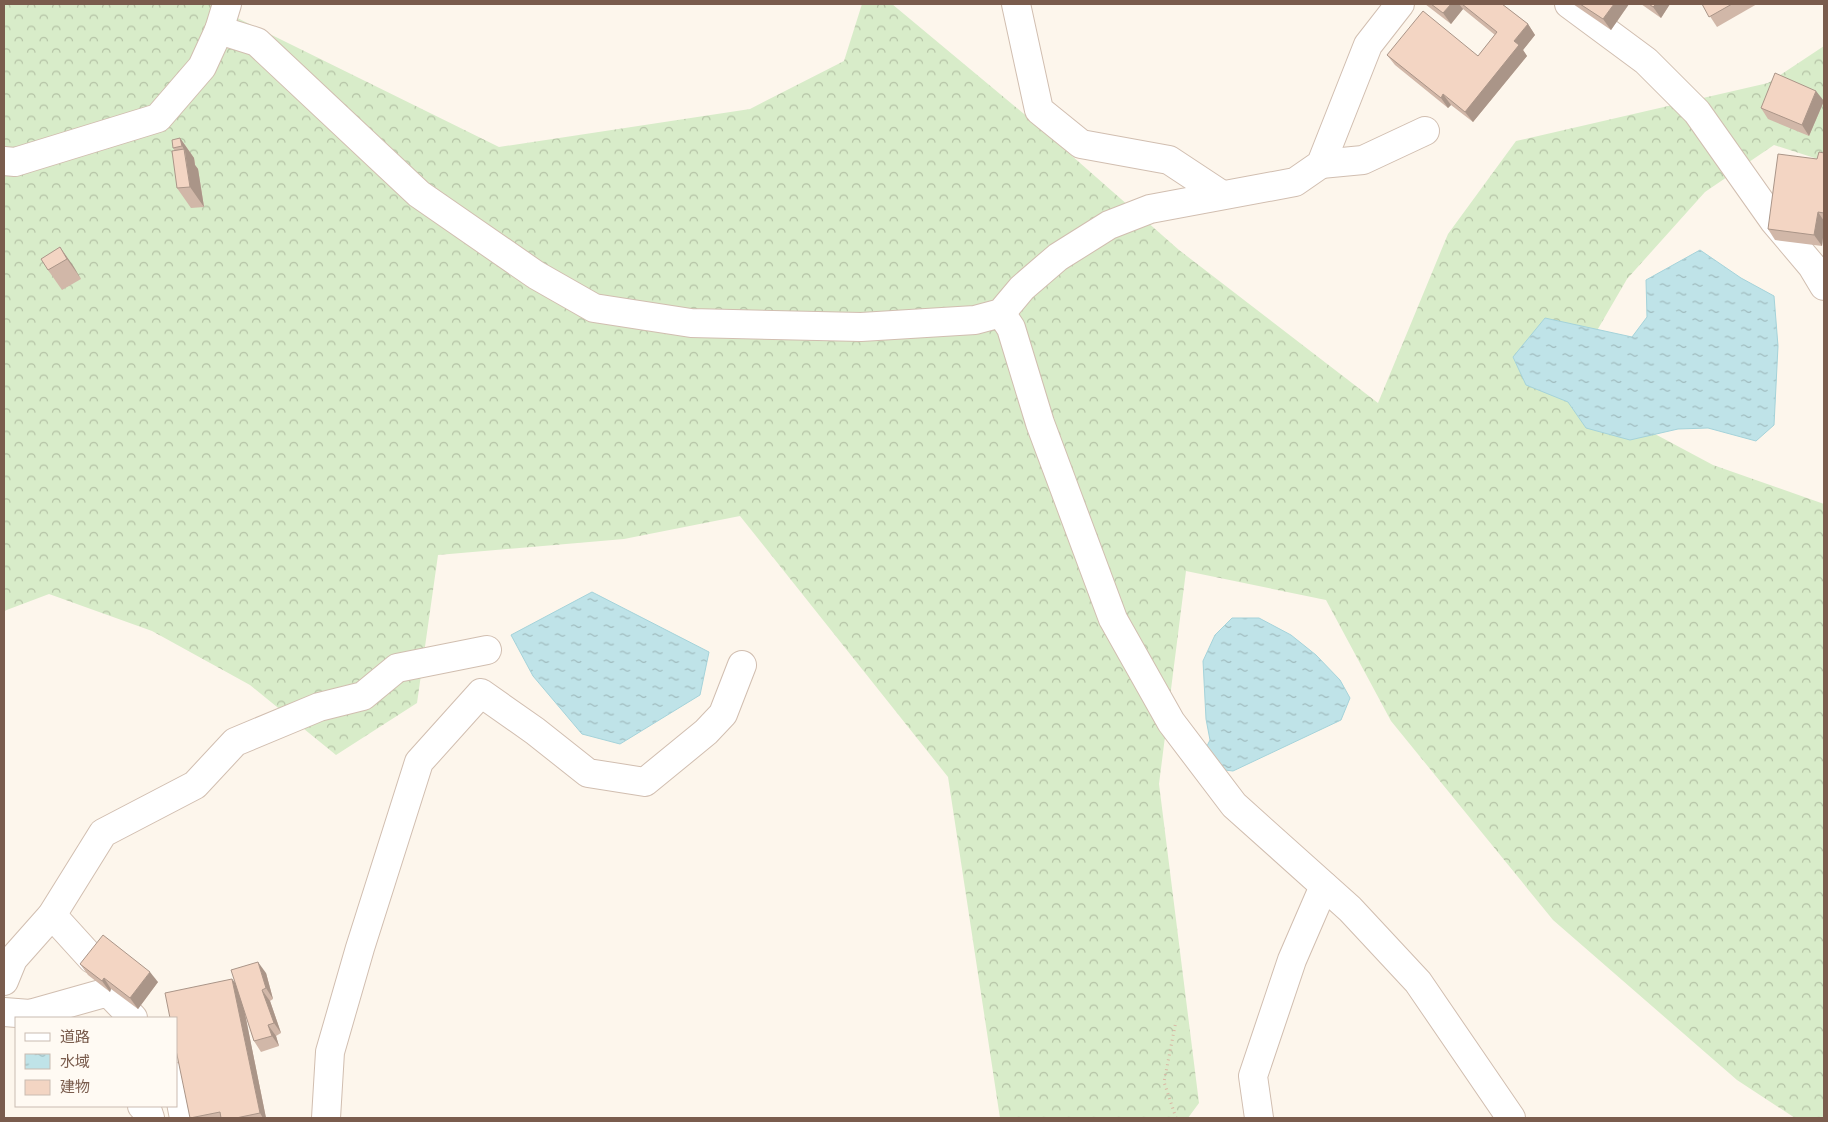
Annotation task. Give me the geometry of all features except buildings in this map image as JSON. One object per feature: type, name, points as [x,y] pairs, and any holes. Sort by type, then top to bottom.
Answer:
[{"type":"street","points":[[4,161],[15,162],[158,118],[202,67],[219,30],[227,4]]},
{"type":"street","points":[[1016,4],[1039,110],[1081,144],[1169,160],[1222,195]]},
{"type":"street","points":[[1321,164],[1368,45],[1400,4]]},
{"type":"street","points":[[1569,4],[1646,61],[1696,112],[1774,221],[1812,266],[1824,286]]},
{"type":"street","points":[[219,30],[257,42],[419,194],[536,275],[594,308],[691,323],[861,327],[975,320],[1002,313],[1022,288],[1058,257],[1109,225],[1150,208],[1295,182],[1321,164],[1363,160],[1425,131]]},
{"type":"street","points":[[1002,313],[1011,328],[1040,423],[1113,619],[1171,722],[1234,805],[1350,909],[1418,982],[1512,1118]]},
{"type":"street","points":[[4,981],[13,959],[52,915],[103,833],[195,785],[235,742],[319,707],[363,696],[397,668],[487,650]]},
{"type":"street","points":[[326,1118],[330,1052],[360,948],[419,762],[482,693],[535,731],[588,773],[645,782],[706,732],[723,714],[742,665]]},
{"type":"street","points":[[1259,1118],[1253,1076],[1292,960],[1324,886]]},
{"type":"street","points":[[52,915],[92,959]]},
{"type":"street","points":[[23,1015],[108,992],[132,1017]]},
{"type":"street","points":[[178,1086],[184,1118]]},
{"type":"street","points":[[143,1107],[148,1112],[150,1118]]},
{"type":"path","points":[[1176,1021],[1164,1082],[1176,1118]]},
{"type":"green space","points":[[4,4],[209,4],[499,147],[750,109],[844,61],[862,4],[892,4],[1030,119],[1179,250],[1378,403],[1448,234],[1516,141],[1768,83],[1824,46],[1824,161],[1774,145],[1705,192],[1627,279],[1588,346],[1638,425],[1713,465],[1824,504],[1824,1118],[1795,1118],[1737,1080],[1553,920],[1391,721],[1326,600],[1186,571],[1159,784],[1199,1103],[1188,1118],[1000,1118],[948,777],[740,516],[624,539],[438,555],[417,703],[336,755],[250,685],[152,631],[49,594],[4,611]]},
{"type":"water","points":[[1700,250],[1741,278],[1774,296],[1778,346],[1774,425],[1756,441],[1708,428],[1678,429],[1630,440],[1586,428],[1568,402],[1526,385],[1513,357],[1545,318],[1632,337],[1647,317],[1646,280]]},
{"type":"water","points":[[592,592],[709,652],[700,695],[620,744],[582,734],[533,676],[511,635]]},
{"type":"water","points":[[1232,618],[1259,618],[1291,635],[1316,655],[1340,680],[1350,698],[1341,720],[1233,771],[1216,769],[1205,750],[1210,740],[1206,719],[1203,661],[1215,635]]}]
